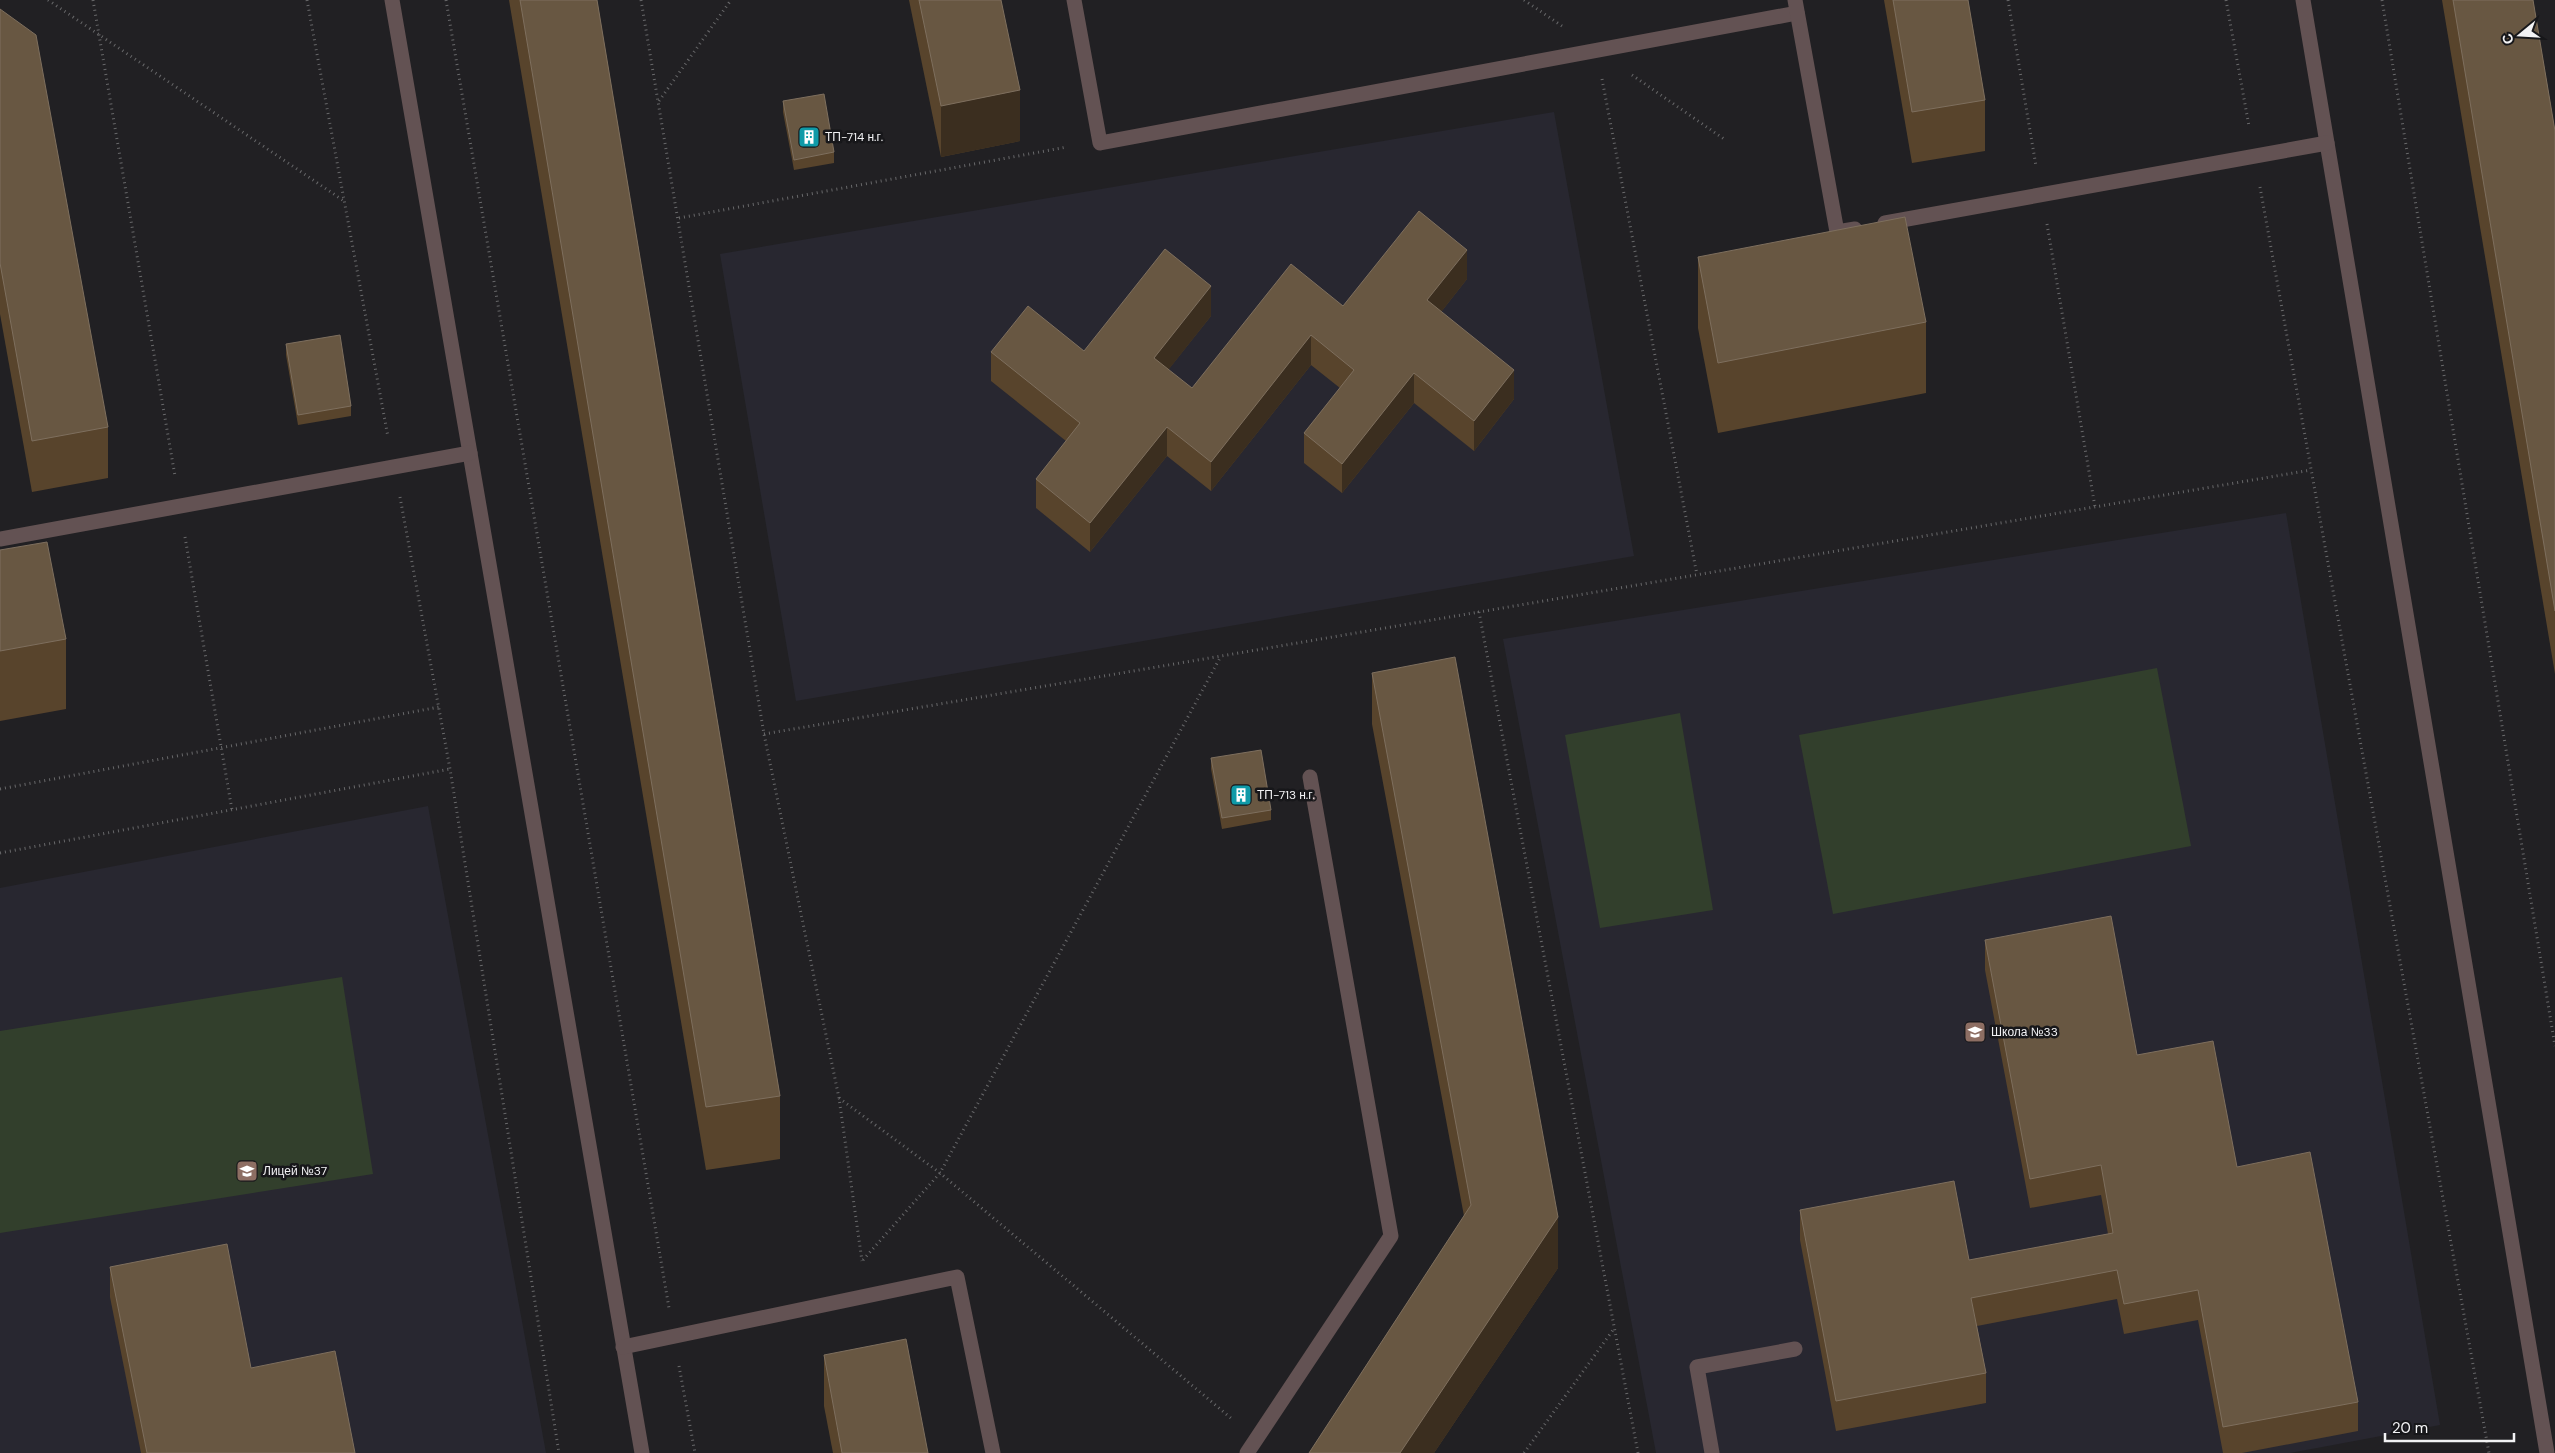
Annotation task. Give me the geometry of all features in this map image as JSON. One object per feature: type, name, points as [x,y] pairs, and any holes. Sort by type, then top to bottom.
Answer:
[{"type":"lane","points":[[392,0],[642,1453]]},
{"type":"lane","points":[[1074,0],[1100,143],[1597,51],[1796,7],[1837,232],[2327,143]]},
{"type":"lane","points":[[2304,0],[2547,1453]]},
{"type":"lane","points":[[0,539],[470,453]]},
{"type":"lane","points":[[1247,1453],[1391,1236],[1310,776]]},
{"type":"lane","points":[[623,1347],[957,1277],[993,1453]]},
{"type":"lane","points":[[1712,1453],[1697,1367],[1795,1349]]},
{"type":"path","points":[[48,0],[344,202]]},
{"type":"path","points":[[93,0],[232,810]]},
{"type":"path","points":[[307,0],[450,769],[560,1453]]},
{"type":"path","points":[[446,0],[695,1453]]},
{"type":"path","points":[[641,0],[764,734],[839,1098],[862,1260],[940,1173],[1221,656]]},
{"type":"path","points":[[658,102],[731,0]]},
{"type":"path","points":[[2008,0],[2095,507]]},
{"type":"path","points":[[2226,0],[2489,1453]]},
{"type":"path","points":[[2382,0],[2555,1046]]},
{"type":"path","points":[[1597,51],[1697,575]]},
{"type":"path","points":[[679,218],[1067,147]]},
{"type":"path","points":[[764,734],[2311,470]]},
{"type":"path","points":[[1479,612],[1638,1453]]},
{"type":"path","points":[[0,789],[439,707]]},
{"type":"path","points":[[0,853],[450,769]]},
{"type":"path","points":[[839,1098],[940,1173],[1256,1439]]},
{"type":"path","points":[[1524,1453],[1614,1330]]},
{"type":"shaded area","points":[[1554,112],[1634,556],[796,701],[720,254]]},
{"type":"shaded area","name":"Школа №33","points":[[2286,513],[2440,1425],[2290,1453],[1656,1453],[1503,639]]},
{"type":"shaded area","name":"Лицей №37","points":[[428,806],[546,1453],[0,1453],[0,888]]},
{"type":"green space","points":[[2157,668],[2191,846],[1833,914],[1799,735]]},
{"type":"green space","points":[[1680,713],[1713,910],[1600,928],[1565,735]]},
{"type":"green space","points":[[342,977],[373,1174],[0,1233],[0,1031]]},
{"type":"building","points":[[520,0],[597,0],[780,1096],[706,1107]]},
{"type":"building","points":[[919,0],[1001,0],[1020,90],[941,106]]},
{"type":"building","points":[[1893,0],[1968,0],[1985,100],[1912,112]]},
{"type":"building","points":[[2453,0],[2533,0],[2555,131],[2555,611]]},
{"type":"building","points":[[0,9],[36,35],[108,427],[32,441],[0,263]]},
{"type":"building","name":"ТП-714 н.г.","points":[[824,94],[834,152],[794,160],[783,101]]},
{"type":"building","points":[[1419,211],[1467,250],[1427,300],[1514,370],[1474,421],[1414,373],[1342,464],[1304,433],[1354,370],[1311,335],[1211,462],[1167,427],[1090,523],[1036,479],[1080,423],[991,352],[1028,306],[1084,351],[1165,249],[1211,286],[1154,358],[1192,388],[1291,264],[1343,306]]},
{"type":"building","points":[[1905,217],[1926,322],[1718,363],[1698,257]]},
{"type":"building","points":[[340,335],[351,406],[298,415],[286,344]]},
{"type":"building","points":[[47,542],[66,639],[0,651],[0,550]]},
{"type":"building","points":[[1455,657],[1558,1217],[1400,1453],[1309,1453],[1471,1205],[1372,673]]},
{"type":"building","name":"ТП-713 н.г.","points":[[1261,750],[1271,810],[1222,818],[1211,758]]},
{"type":"building","points":[[2111,916],[2137,1055],[2213,1041],[2237,1167],[2310,1152],[2358,1402],[2223,1427],[2198,1290],[2124,1304],[2117,1270],[1971,1298],[1986,1373],[1836,1401],[1800,1210],[1954,1181],[1969,1260],[2113,1233],[2101,1165],[2030,1179],[1985,940]]},
{"type":"building","points":[[227,1244],[251,1368],[335,1351],[355,1453],[147,1453],[110,1267]]},
{"type":"building","points":[[906,1339],[928,1453],[842,1453],[824,1355]]},
{"type":"place","name":"ТП-714 н.г.","points":[[809,137]]},
{"type":"place","name":"ТП-713 н.г.","points":[[1241,795]]},
{"type":"place","name":"Школа №33","points":[[1975,1032]]},
{"type":"place","name":"Лицей №37","points":[[247,1171]]}]
